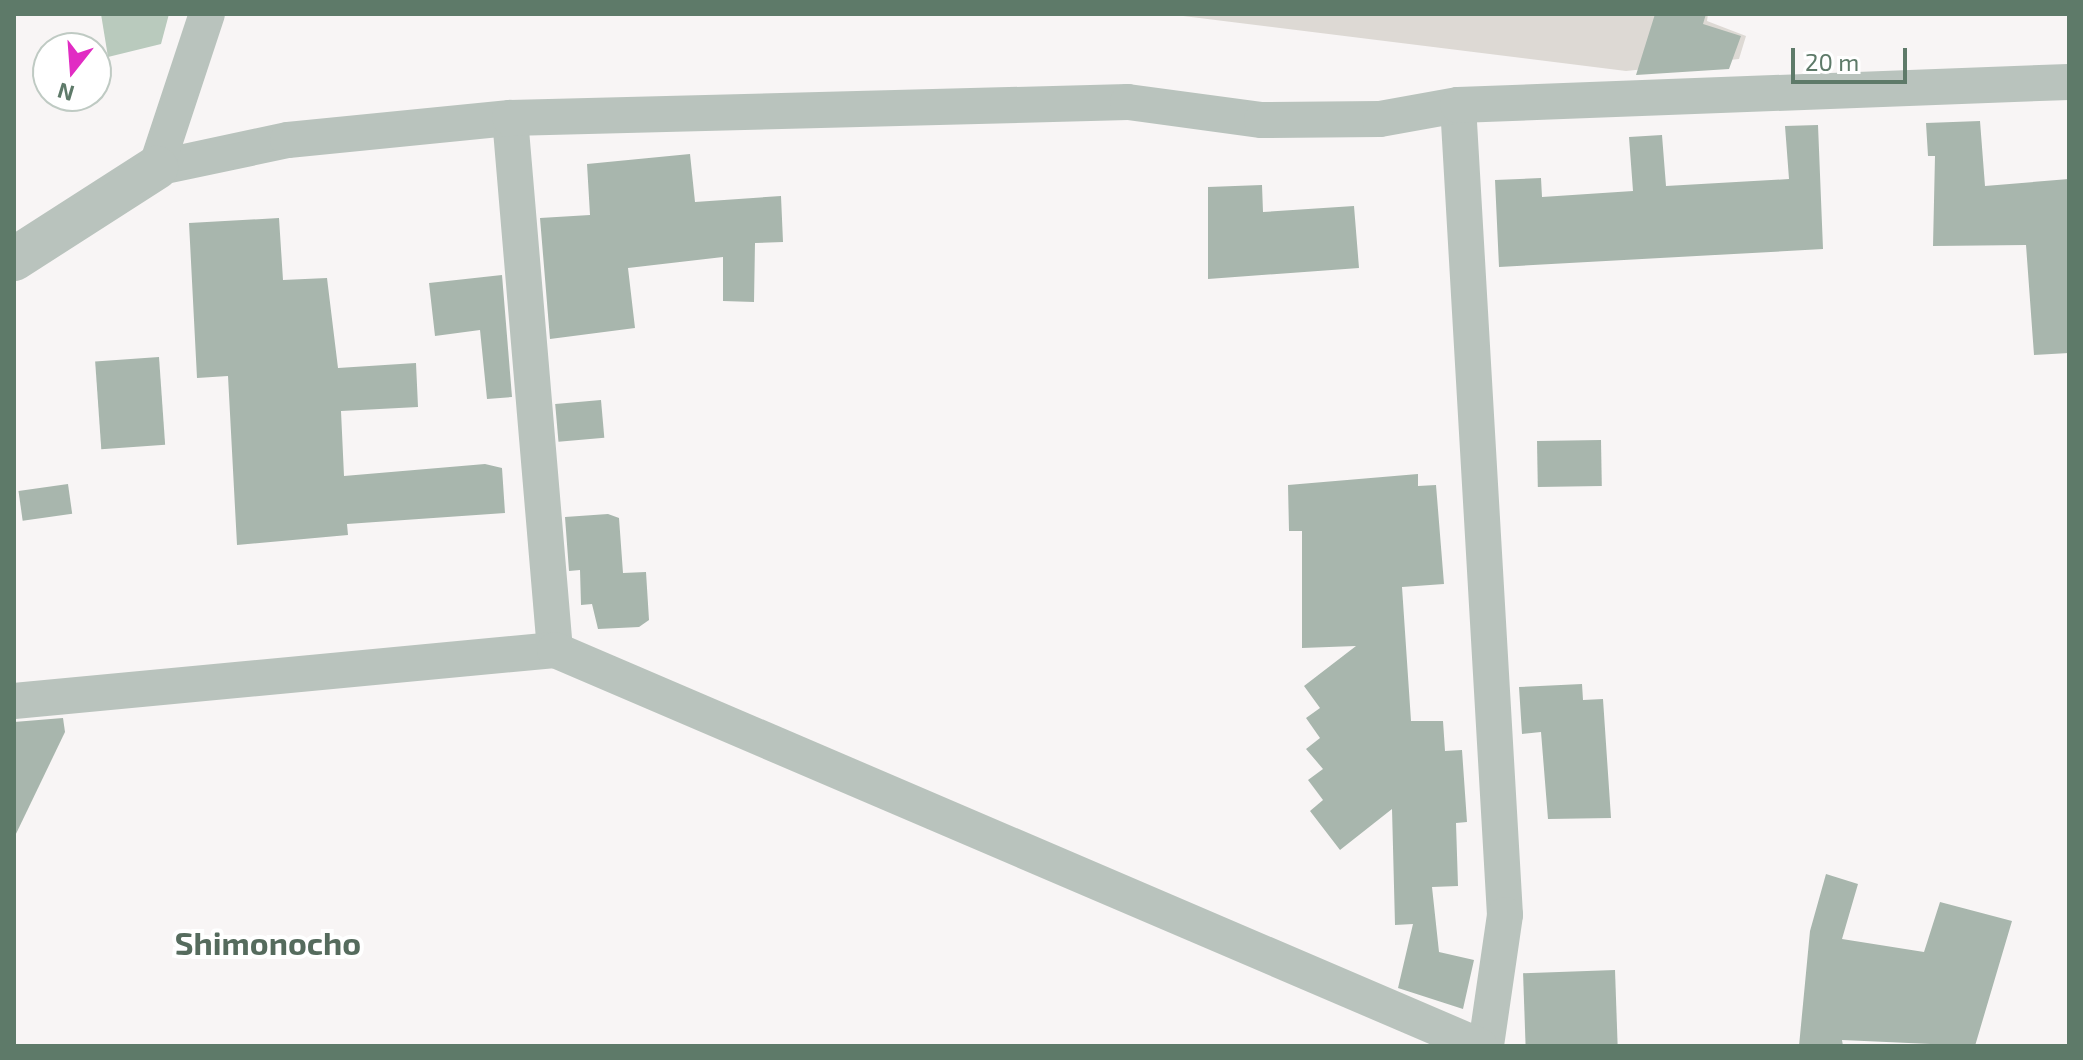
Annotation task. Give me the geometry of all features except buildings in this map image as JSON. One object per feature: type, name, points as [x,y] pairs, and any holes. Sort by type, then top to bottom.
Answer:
[{"type":"street","points":[[156,168],[207,14]]},
{"type":"street","points":[[14,259],[156,168],[288,140],[510,118],[1128,102],[1262,120],[1380,119],[1458,105],[2069,82]]},
{"type":"street","points":[[14,701],[555,650],[1483,1046],[1505,915],[1458,105]]},
{"type":"street","points":[[510,118],[555,650]]},
{"type":"shaded area","points":[[101,14],[169,14],[161,44],[112,56],[112,32],[104,32]]},
{"type":"shaded area","points":[[1167,14],[1708,14],[1707,21],[1746,36],[1739,59],[1626,71]]},
{"type":"district","name":"Shimonocho","points":[[268,942]]}]
